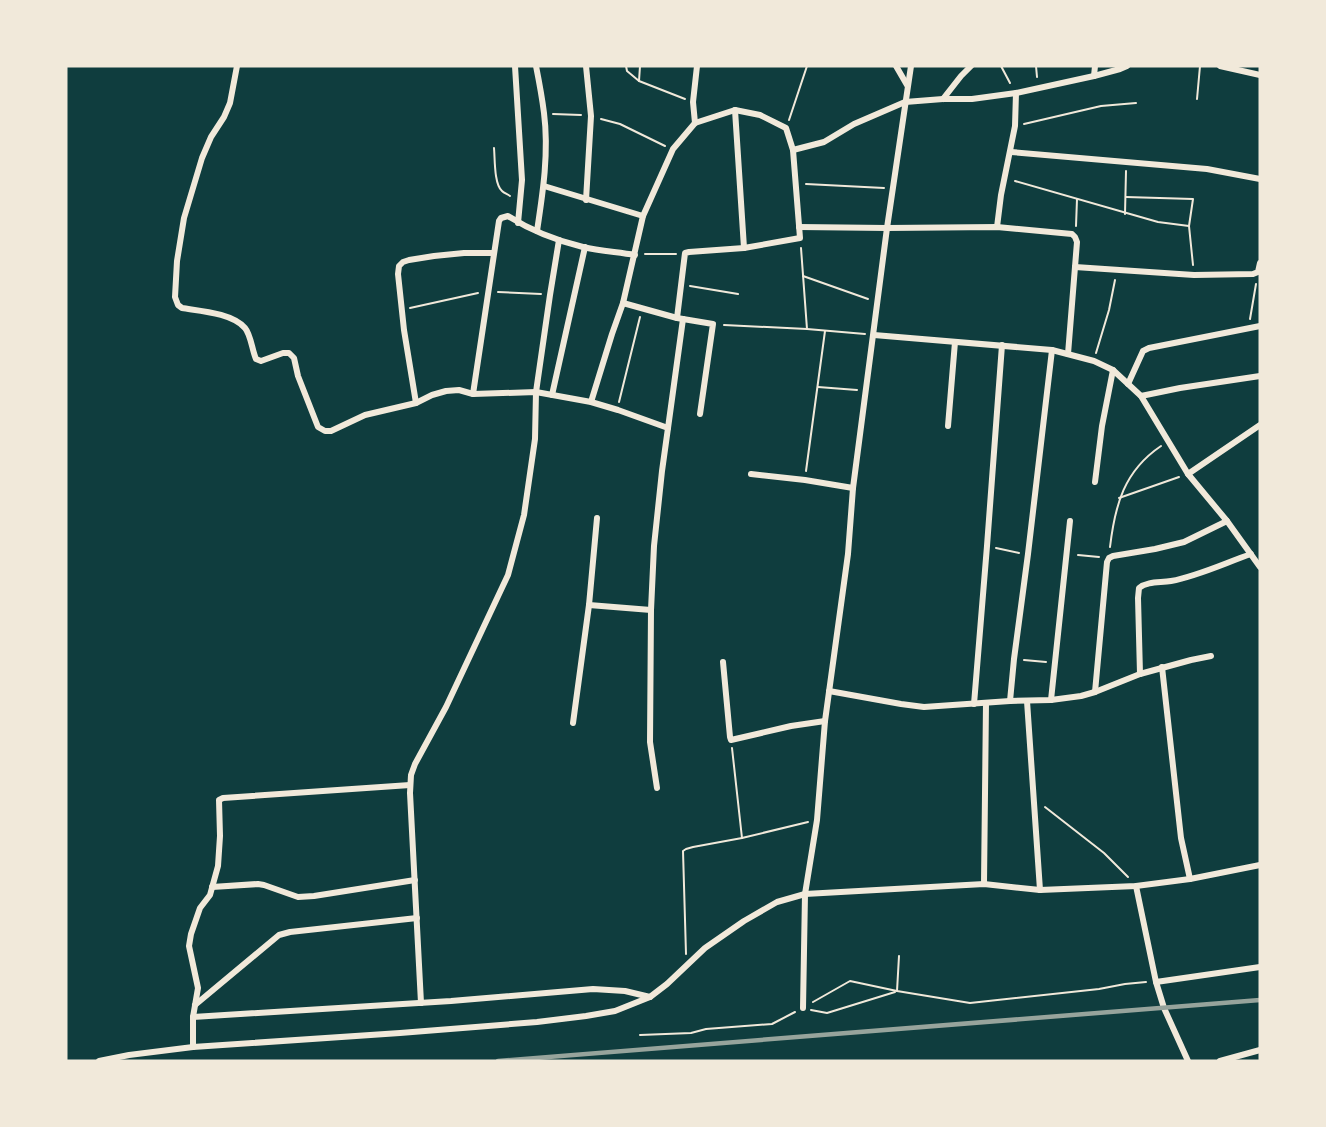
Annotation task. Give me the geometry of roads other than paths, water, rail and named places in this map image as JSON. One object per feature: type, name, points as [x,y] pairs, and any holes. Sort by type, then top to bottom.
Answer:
[{"type":"street","points":[[237,66],[230,103],[211,136],[202,158],[184,218],[177,261],[175,297],[182,309],[220,314],[240,324],[246,329],[256,359],[261,361],[289,353],[294,358],[298,376],[318,427],[325,431],[365,415],[416,403],[446,391],[459,390],[473,394],[536,392],[591,402],[669,428]]},
{"type":"street","points":[[515,66],[522,180],[518,223]]},
{"type":"street","points":[[536,66],[546,139],[544,186],[537,231]]},
{"type":"street","points":[[586,66],[591,116],[586,200]]},
{"type":"street","points":[[695,123],[693,102],[697,66]]},
{"type":"street","points":[[896,66],[907,85]]},
{"type":"street","points":[[803,1008],[805,894],[817,820],[825,721],[848,554],[853,488],[904,102],[911,66]]},
{"type":"street","points":[[943,99],[961,75],[971,66]]},
{"type":"street","points":[[1094,76],[1095,66]]},
{"type":"street","points":[[793,150],[824,142],[854,124],[904,102],[972,99],[1016,93],[1094,76],[1126,66]]},
{"type":"street","points":[[1220,66],[1260,75]]},
{"type":"street","points":[[996,227],[1015,126],[1016,93]]},
{"type":"street","points":[[735,110],[744,248]]},
{"type":"street","points":[[591,402],[624,303],[643,216],[673,149],[695,123],[735,110],[760,115],[786,128],[793,150],[800,238],[744,248],[685,253],[669,428],[654,546],[650,741],[657,788]]},
{"type":"street","points":[[1011,152],[1207,169],[1260,179]]},
{"type":"street","points":[[544,186],[643,216]]},
{"type":"street","points":[[473,394],[493,254],[501,218],[508,216],[537,231],[585,247],[635,255]]},
{"type":"street","points":[[799,227],[996,227],[1072,234],[1076,237],[1077,242],[1068,354]]},
{"type":"street","points":[[421,1003],[411,775],[446,707],[508,575],[524,515],[535,439],[536,392],[560,240]]},
{"type":"street","points":[[552,395],[585,247]]},
{"type":"street","points":[[416,403],[402,310],[399,266],[403,262],[434,256],[493,254]]},
{"type":"street","points":[[1075,267],[1194,274],[1253,274],[1258,272],[1260,263]]},
{"type":"street","points":[[624,303],[713,324],[700,414]]},
{"type":"street","points":[[1128,384],[1143,351],[1149,348],[1260,326]]},
{"type":"street","points":[[874,335],[1052,350],[1113,370],[1141,396],[1188,474],[1227,521],[1260,567]]},
{"type":"street","points":[[948,426],[955,342]]},
{"type":"street","points":[[974,704],[1002,345]]},
{"type":"street","points":[[1010,701],[1052,350]]},
{"type":"street","points":[[1095,482],[1102,426],[1113,370]]},
{"type":"street","points":[[1141,396],[1260,376]]},
{"type":"street","points":[[1188,474],[1260,425]]},
{"type":"street","points":[[751,474],[853,488]]},
{"type":"street","points":[[573,723],[589,605],[597,518]]},
{"type":"street","points":[[1051,700],[1070,521]]},
{"type":"street","points":[[1095,692],[1108,558],[1113,555],[1184,542],[1227,521]]},
{"type":"street","points":[[1140,674],[1139,588],[1144,584],[1187,578],[1251,554]]},
{"type":"street","points":[[589,605],[651,610]]},
{"type":"street","points":[[829,691],[901,705],[924,707],[1051,700],[1081,696],[1162,667],[1211,656]]},
{"type":"street","points":[[723,662],[731,740],[791,726],[825,721]]},
{"type":"street","points":[[1162,667],[1181,838],[1190,879]]},
{"type":"street","points":[[1027,701],[1040,890]]},
{"type":"street","points":[[984,884],[986,703]]},
{"type":"street","points":[[193,1047],[198,988],[189,946],[200,908],[210,895],[218,866],[219,800],[410,785]]},
{"type":"street","points":[[99,1061],[193,1047],[400,1033],[586,1017],[615,1011],[650,997],[705,948],[744,921],[777,902],[805,894],[984,884],[1040,890],[1136,886],[1190,879],[1260,865]]},
{"type":"street","points":[[212,887],[264,885],[298,897],[415,880]]},
{"type":"street","points":[[1136,886],[1156,982],[1164,1008],[1188,1061]]},
{"type":"street","points":[[195,1005],[279,935],[417,918]]},
{"type":"street","points":[[1156,982],[1260,967]]},
{"type":"street","points":[[194,1017],[421,1003],[593,988],[625,991],[650,997]]},
{"type":"street","points":[[1220,1061],[1260,1050]]},
{"type":"railway","points":[[498,1061],[1260,1000]]}]
